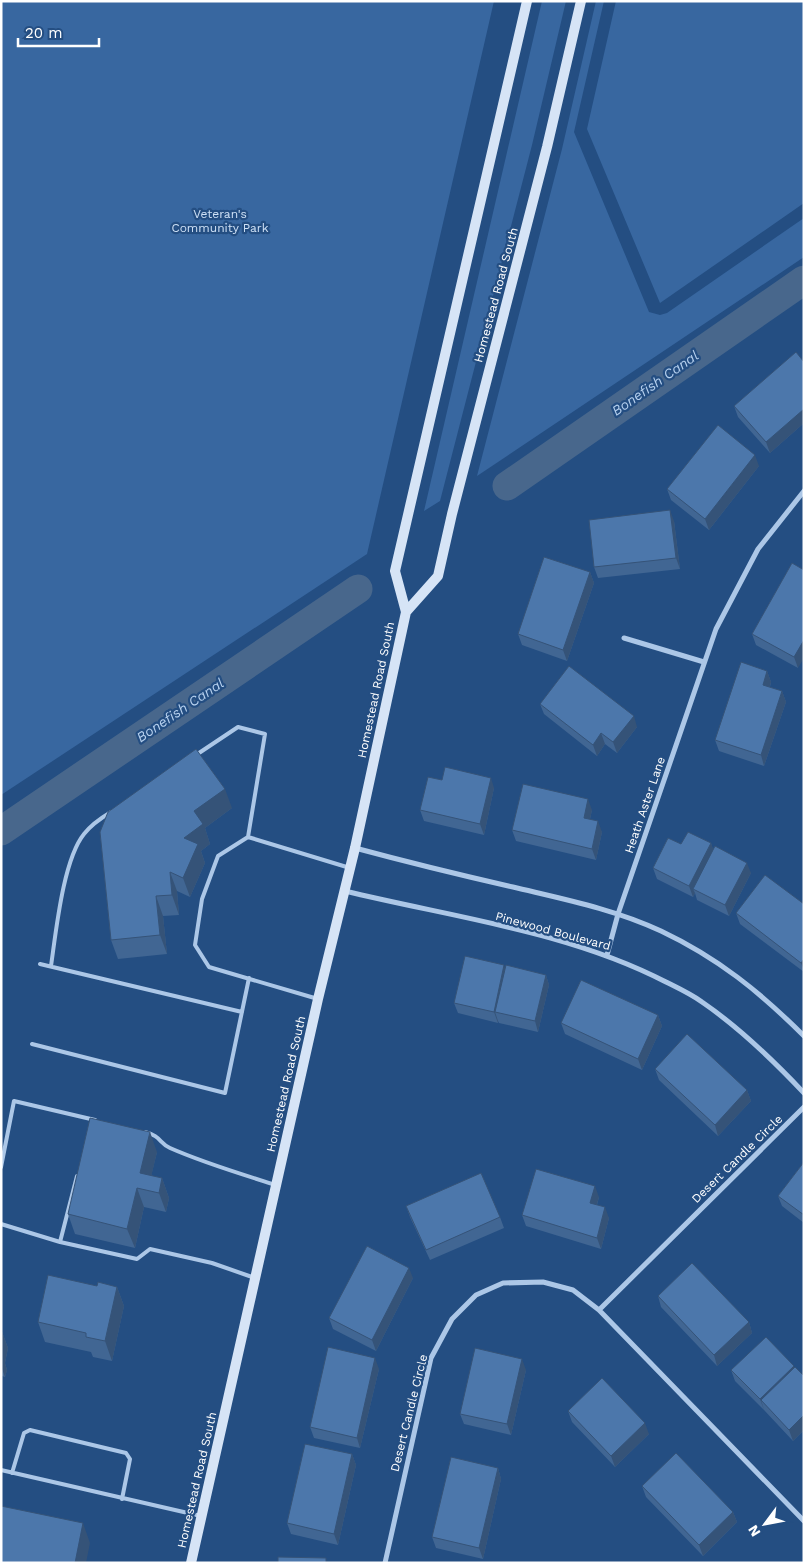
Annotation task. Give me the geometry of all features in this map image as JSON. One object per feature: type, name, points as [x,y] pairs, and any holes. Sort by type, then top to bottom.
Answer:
[{"type":"main road","name":"Homestead Road South","points":[[191,1563],[318,999],[355,848],[406,612],[395,571],[527,1]]},
{"type":"main road","name":"Homestead Road South","points":[[406,612],[438,576],[452,514],[547,147],[581,1]]},
{"type":"street","name":"Heath Aster Lane","points":[[607,955],[618,914],[716,629],[758,549],[804,490]]},
{"type":"street","points":[[624,638],[704,662]]},
{"type":"street","points":[[355,848],[589,905],[661,931],[708,956],[736,975],[774,1006],[804,1036]]},
{"type":"street","name":"Pinewood Boulevard","points":[[344,891],[562,941],[607,955],[639,968],[701,1000],[744,1033],[804,1093]]},
{"type":"street","name":"Desert Candle Circle","points":[[599,1310],[804,1107]]},
{"type":"street","name":"Desert Candle Circle","points":[[385,1563],[430,1358],[452,1319],[476,1295],[503,1283],[543,1282],[573,1290],[599,1310],[804,1521]]},
{"type":"lane","points":[[188,760],[238,727],[265,734],[248,837],[218,856],[202,899],[195,945],[209,967],[318,999]]},
{"type":"lane","points":[[51,966],[72,854],[83,835],[97,821],[113,810]]},
{"type":"lane","points":[[248,837],[350,868]]},
{"type":"lane","points":[[40,964],[242,1012]]},
{"type":"lane","points":[[32,1044],[225,1093],[249,978]]},
{"type":"lane","points":[[1,1167],[14,1101],[100,1121]]},
{"type":"lane","points":[[88,1128],[91,1119]]},
{"type":"lane","points":[[137,1130],[155,1135],[168,1148],[232,1172],[276,1185]]},
{"type":"lane","points":[[60,1242],[79,1166]]},
{"type":"lane","points":[[1,1224],[60,1242],[137,1259],[150,1249],[212,1263],[255,1278]]},
{"type":"lane","points":[[12,1473],[24,1433],[30,1430],[126,1453],[130,1459],[122,1499]]},
{"type":"lane","points":[[1,1470],[201,1516]]},
{"type":"green space","name":"Veteran's Community Park","points":[[1,1],[494,1],[367,554],[1,795]]},
{"type":"green space","points":[[542,1],[566,1],[532,145],[440,501],[424,511]]},
{"type":"green space","points":[[596,1],[604,1],[574,132],[649,312],[660,315],[667,313],[804,218],[804,257],[477,476],[562,149]]},
{"type":"green space","points":[[616,1],[804,1],[804,203],[660,303],[587,129]]},
{"type":"building","points":[[796,352],[804,362],[804,409],[766,442],[734,406]]},
{"type":"building","points":[[718,425],[755,455],[705,519],[667,489]]},
{"type":"building","points":[[670,510],[676,558],[594,567],[589,520]]},
{"type":"building","points":[[544,557],[590,572],[563,650],[518,634]]},
{"type":"building","points":[[792,563],[804,570],[804,640],[794,657],[752,634]]},
{"type":"building","points":[[741,662],[767,671],[763,685],[782,691],[761,755],[715,740]]},
{"type":"building","points":[[569,666],[634,716],[613,742],[601,733],[593,745],[540,704]]},
{"type":"building","points":[[196,749],[225,789],[194,811],[203,824],[184,838],[198,844],[183,878],[170,872],[172,895],[156,896],[160,935],[111,940],[100,832],[108,812]]},
{"type":"building","points":[[445,767],[491,778],[480,824],[420,810],[428,777],[442,780]]},
{"type":"building","points":[[523,784],[588,799],[584,818],[598,821],[592,849],[512,830]]},
{"type":"building","points":[[688,832],[711,843],[689,886],[653,868],[668,838],[681,844]]},
{"type":"building","points":[[715,846],[747,863],[725,905],[693,889]]},
{"type":"building","points":[[765,875],[804,904],[804,959],[801,963],[736,913]]},
{"type":"building","points":[[465,956],[504,965],[494,1012],[454,1003]]},
{"type":"building","points":[[506,965],[546,975],[535,1021],[495,1012]]},
{"type":"building","points":[[581,980],[658,1015],[638,1059],[561,1023]]},
{"type":"building","points":[[687,1034],[747,1090],[715,1125],[655,1069]]},
{"type":"building","points":[[90,1118],[150,1132],[140,1173],[162,1178],[159,1193],[137,1188],[127,1229],[68,1214]]},
{"type":"building","points":[[804,1162],[804,1215],[778,1196]]},
{"type":"building","points":[[536,1169],[595,1186],[590,1203],[605,1207],[597,1238],[522,1215]]},
{"type":"building","points":[[481,1173],[500,1217],[426,1250],[406,1206]]},
{"type":"building","points":[[367,1246],[409,1268],[372,1340],[329,1318]]},
{"type":"building","points":[[692,1263],[749,1322],[714,1355],[658,1296]]},
{"type":"building","points":[[48,1275],[97,1286],[98,1282],[117,1287],[105,1341],[86,1337],[86,1333],[38,1322]]},
{"type":"building","points":[[766,1337],[794,1366],[760,1399],[731,1370]]},
{"type":"building","points":[[328,1347],[375,1358],[357,1438],[310,1427]]},
{"type":"building","points":[[475,1348],[522,1359],[507,1424],[460,1414]]},
{"type":"building","points":[[795,1367],[804,1376],[804,1415],[789,1430],[761,1400]]},
{"type":"building","points":[[602,1378],[645,1423],[611,1456],[568,1411]]},
{"type":"building","points":[[305,1444],[352,1454],[334,1534],[287,1523]]},
{"type":"building","points":[[676,1453],[733,1512],[699,1545],[642,1486]]},
{"type":"building","points":[[451,1457],[498,1468],[479,1548],[432,1537]]},
{"type":"building","points":[[1,1506],[83,1523],[75,1563],[1,1563]]},
{"type":"building","points":[[278,1557],[326,1558],[326,1563],[278,1563]]},
{"type":"waterway","name":"Bonefish Canal","points":[[507,486],[804,280]]},
{"type":"waterway","name":"Bonefish Canal","points":[[1,831],[358,589]]}]
